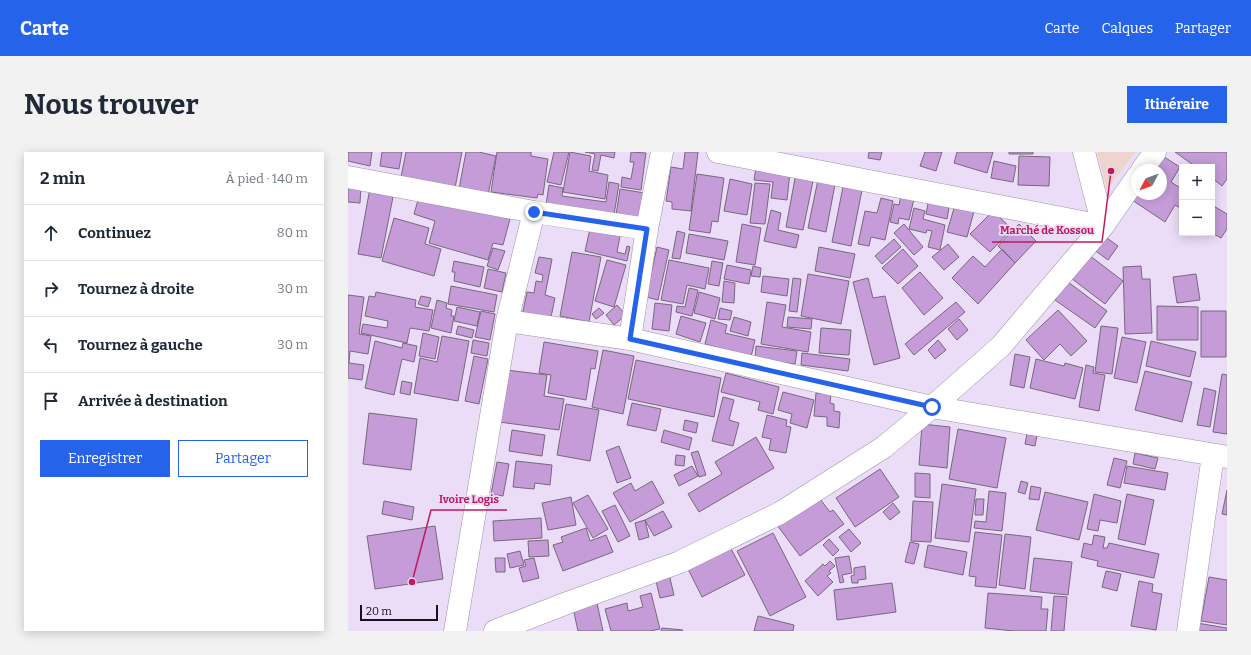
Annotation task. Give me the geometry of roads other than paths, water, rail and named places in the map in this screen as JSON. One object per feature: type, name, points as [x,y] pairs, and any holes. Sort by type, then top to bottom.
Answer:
[{"type":"street","points":[[630,339],[647,229],[662,152]]},
{"type":"street","points":[[718,152],[1103,226]]},
{"type":"street","points":[[1084,152],[1103,226]]},
{"type":"street","points":[[1146,164],[1155,152]]},
{"type":"street","points":[[348,177],[534,212],[647,229]]},
{"type":"street","points":[[495,631],[680,562],[780,513],[884,447],[1001,346],[1103,226],[1131,186]]},
{"type":"street","points":[[456,631],[507,321],[534,212]]},
{"type":"street","points":[[507,321],[630,339],[932,407],[1220,456],[1188,631]]},
{"type":"place","name":"Marché de Kossou","points":[[1111,171]]},
{"type":"place","name":"Ivoire Logis","points":[[412,582]]}]
